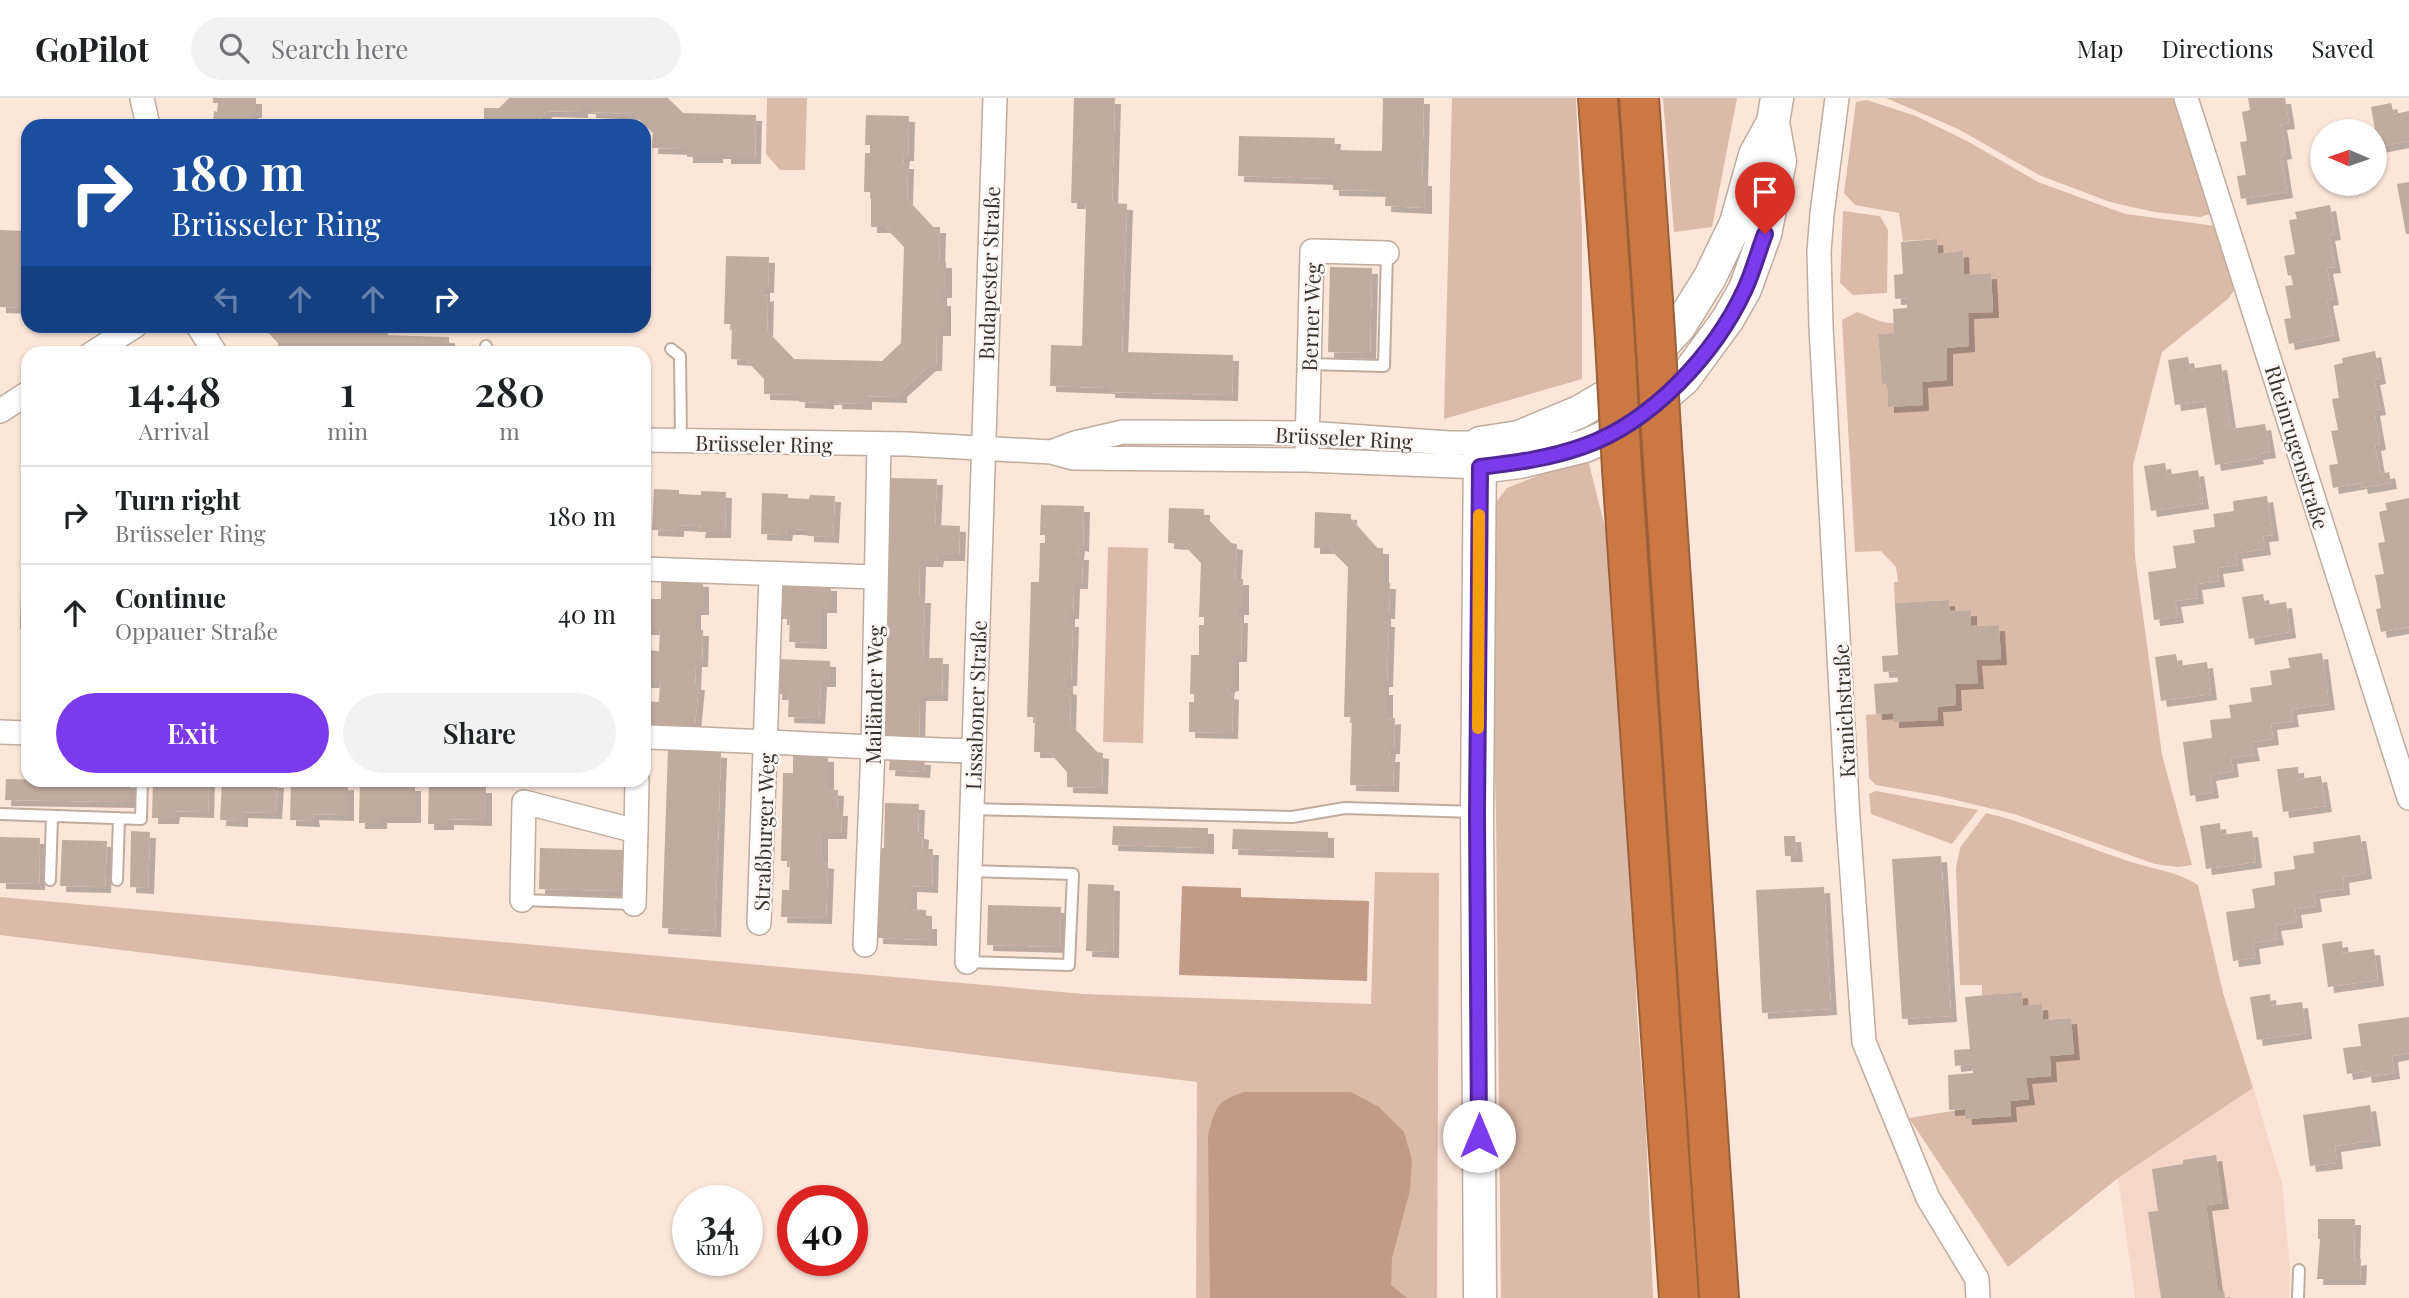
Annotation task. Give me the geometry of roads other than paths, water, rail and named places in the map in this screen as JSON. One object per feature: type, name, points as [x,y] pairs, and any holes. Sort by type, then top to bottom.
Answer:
[{"type":"highway","points":[[1598,98],[1679,1298]]},
{"type":"highway","points":[[1639,98],[1718,1298]]},
{"type":"street","points":[[142,98],[146,119]]},
{"type":"street","name":"Budapester Straße","points":[[983,447],[995,98]]},
{"type":"street","name":"Kranichstraße","points":[[1837,98],[1822,214],[1820,290],[1848,808],[1864,1042],[1928,1198],[1977,1279],[1978,1298]]},
{"type":"street","name":"Rheinrugenstraße","points":[[2186,98],[2409,798]]},
{"type":"street","name":"Brüsseler Ring","points":[[1051,452],[1075,443],[1123,432],[1307,433],[1449,443],[1480,455],[1520,462],[1585,446],[1629,425],[1684,379],[1728,320],[1745,289],[1765,234],[1780,161],[1775,110]]},
{"type":"street","name":"Brüsseler Ring","points":[[651,440],[983,447],[1051,452],[1073,458],[1306,460],[1480,455],[1567,417],[1627,384],[1679,327],[1710,277],[1736,223],[1755,155],[1775,110]]},
{"type":"street","name":"Berner Weg","points":[[1306,460],[1312,251],[1387,253]]},
{"type":"street","points":[[103,346],[124,333]]},
{"type":"street","points":[[0,411],[21,398]]},
{"type":"street","name":"Mailänder Weg","points":[[865,945],[873,748],[878,444]]},
{"type":"street","name":"Lissaboner Straße","points":[[967,962],[983,447]]},
{"type":"street","points":[[1480,455],[1477,813],[1480,1298]]},
{"type":"street","points":[[651,569],[875,577]]},
{"type":"street","name":"Straßburger Weg","points":[[759,923],[771,575]]},
{"type":"street","points":[[0,732],[21,733]]},
{"type":"street","name":"Straßburger Weg","points":[[651,737],[767,740],[873,748],[973,751]]},
{"type":"street","points":[[634,904],[637,787]]},
{"type":"street","points":[[522,900],[524,791],[636,831]]},
{"type":"lane","points":[[1309,364],[1384,366],[1387,253]]},
{"type":"lane","points":[[671,349],[680,356],[681,442]]},
{"type":"lane","points":[[0,814],[141,818],[142,787]]},
{"type":"lane","points":[[972,809],[1292,817],[1345,808],[1477,813]]},
{"type":"lane","points":[[50,880],[52,816]]},
{"type":"lane","points":[[117,880],[119,818]]},
{"type":"lane","points":[[967,962],[1069,965],[1073,874],[971,871]]},
{"type":"lane","points":[[522,900],[634,904]]},
{"type":"lane","points":[[2298,1298],[2299,1270]]}]
